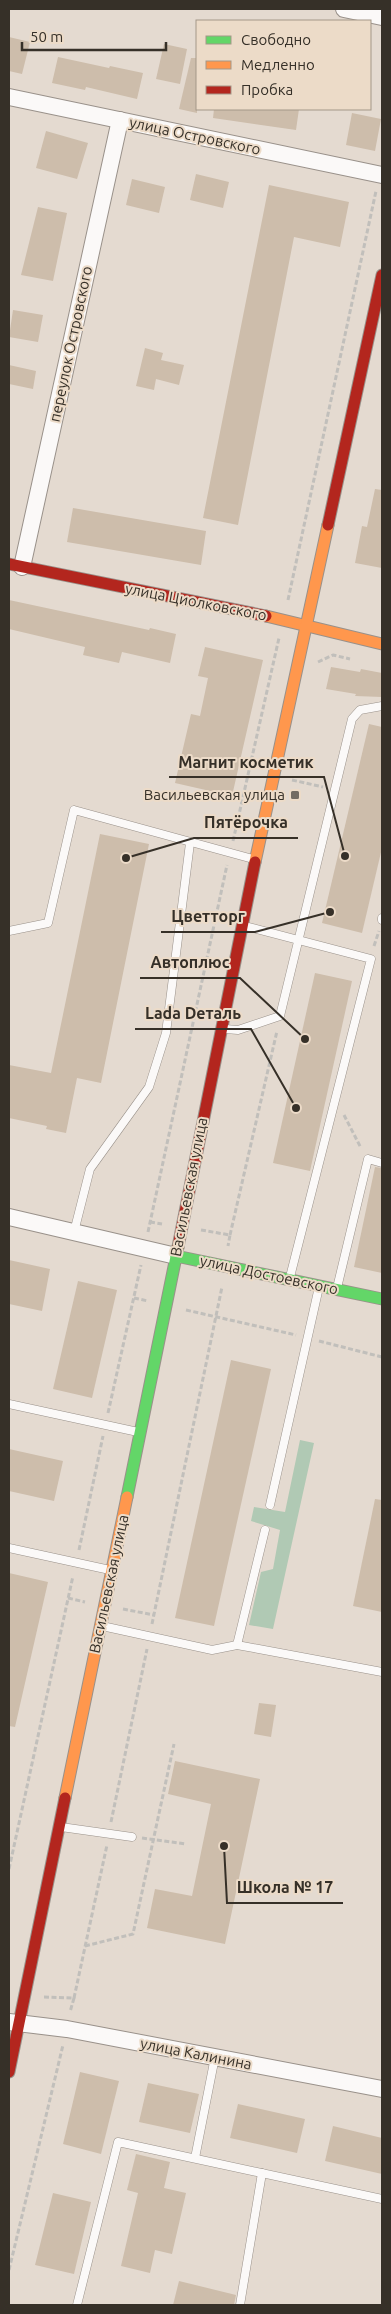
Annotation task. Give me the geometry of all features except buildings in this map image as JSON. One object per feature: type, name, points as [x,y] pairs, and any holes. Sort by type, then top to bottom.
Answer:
[{"type":"main road","name":"Васильевская улица","points":[[9,2072],[14,2023],[25,1995],[182,1227],[254,860],[382,275]]},
{"type":"main road","name":"улица Циолковского","points":[[16,566],[283,619],[382,644]]},
{"type":"main road","name":"улица Достоевского","points":[[176,1256],[382,1299]]},
{"type":"street","points":[[344,9],[382,17]]},
{"type":"street","name":"улица Островского","points":[[9,97],[381,175]]},
{"type":"street","name":"переулок Островского","points":[[16,566],[120,120]]},
{"type":"street","name":"улица Достоевского","points":[[9,1217],[176,1256]]},
{"type":"street","name":"улица Калинина","points":[[14,2023],[66,2029],[382,2089]]},
{"type":"lane","points":[[221,1028],[238,1030],[280,1016],[300,940],[352,719],[360,710],[382,706]]},
{"type":"lane","points":[[9,931],[48,923],[74,810],[254,860]]},
{"type":"lane","points":[[74,1232],[90,1170],[149,1087],[166,1033],[190,843]]},
{"type":"lane","points":[[242,925],[371,958],[290,1279]]},
{"type":"lane","points":[[337,1289],[368,1159],[382,1163]]},
{"type":"lane","points":[[270,1505],[319,1285]]},
{"type":"lane","points":[[9,1404],[140,1433]]},
{"type":"lane","points":[[237,1645],[265,1530]]},
{"type":"lane","points":[[9,1548],[112,1570]]},
{"type":"lane","points":[[100,1626],[212,1650],[237,1645],[382,1672]]},
{"type":"lane","points":[[59,1827],[132,1837]]},
{"type":"lane","points":[[196,2158],[215,2057]]},
{"type":"lane","points":[[77,2305],[118,2142],[382,2199]]},
{"type":"lane","points":[[240,2305],[262,2173]]},
{"type":"path","points":[[9,1869],[230,853],[381,175]]},
{"type":"path","points":[[289,780],[316,786]]},
{"type":"path","points":[[371,958],[382,919]]},
{"type":"path","points":[[9,2270],[74,1998],[216,1316],[230,1235],[280,1016]]},
{"type":"path","points":[[335,1098],[368,1159]]},
{"type":"path","points":[[150,1222],[230,1235]]},
{"type":"path","points":[[134,1298],[382,1356]]},
{"type":"path","points":[[85,1946],[133,1934],[155,1840],[174,1744]]},
{"type":"path","points":[[132,1837],[186,1844]]},
{"type":"path","points":[[25,1995],[74,1998]]},
{"type":"green space","points":[[300,1440],[314,1443],[273,1629],[249,1625],[261,1572],[273,1569],[280,1530],[251,1521],[254,1507],[285,1512]]},
{"type":"traffic: fast","points":[[127,1497],[178,1247]]},
{"type":"traffic: fast","points":[[176,1256],[382,1299]]},
{"type":"traffic: slow","points":[[255,862],[328,525]]},
{"type":"traffic: slow","points":[[266,616],[382,644]]},
{"type":"traffic: slow","points":[[65,1798],[127,1497]]},
{"type":"traffic: jam","points":[[328,525],[382,275]]},
{"type":"traffic: jam","points":[[9,564],[266,616]]},
{"type":"traffic: jam","points":[[178,1247],[255,862]]},
{"type":"traffic: jam","points":[[9,2072],[65,1798]]},
{"type":"place","name":"Васильевская улица","points":[[295,795]]},
{"type":"place","name":"Магнит косметик","points":[[345,856]]},
{"type":"place","name":"Пятёрочка","points":[[126,858]]},
{"type":"place","name":"Цветторг","points":[[330,912]]},
{"type":"place","name":"Автоплюс","points":[[305,1039]]},
{"type":"place","name":"Lada Dеталь","points":[[296,1108]]},
{"type":"place","name":"Школа № 17","points":[[224,1846]]}]
